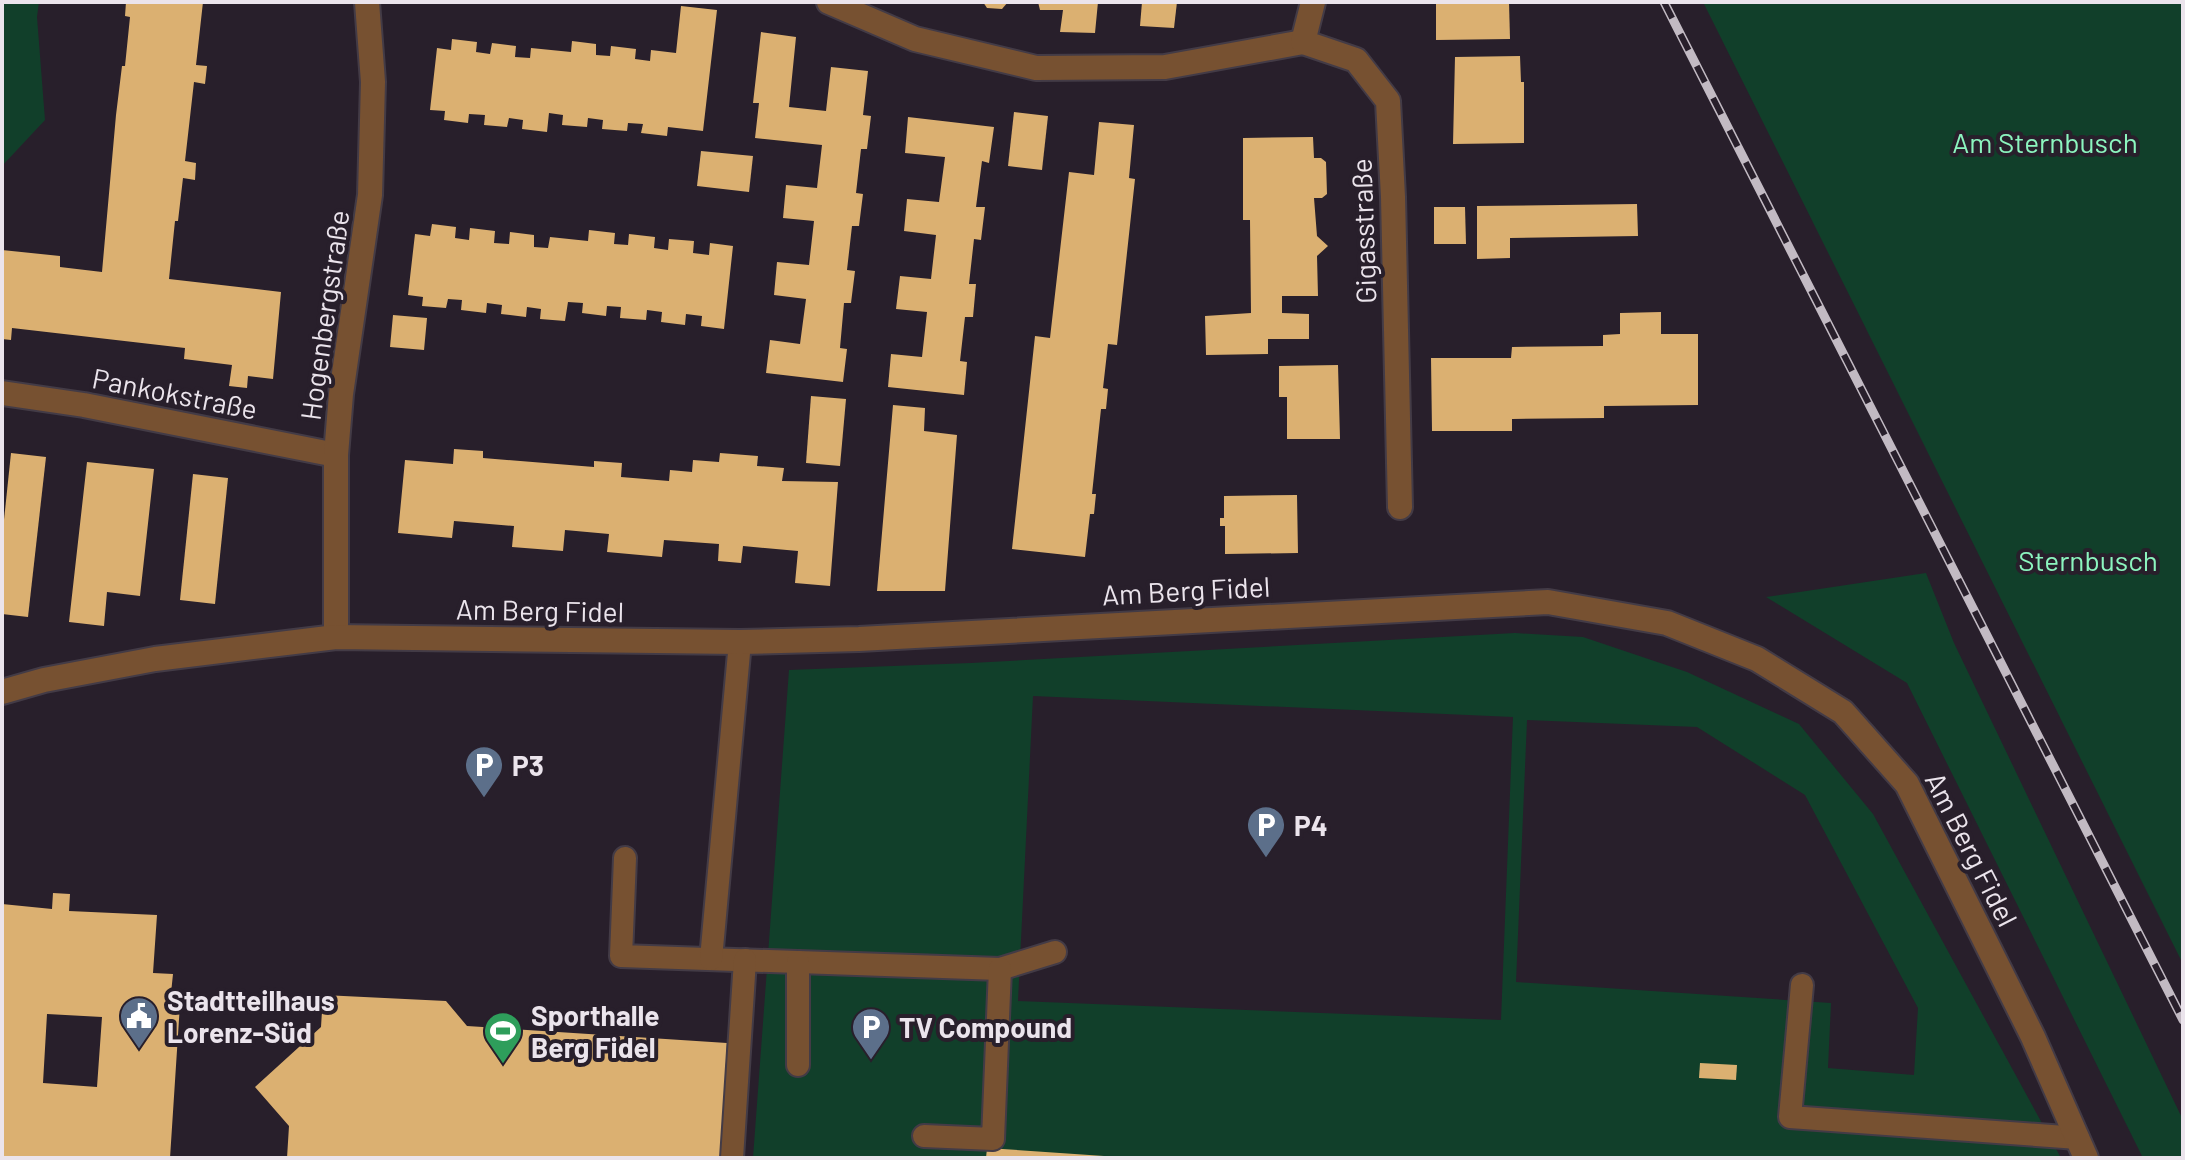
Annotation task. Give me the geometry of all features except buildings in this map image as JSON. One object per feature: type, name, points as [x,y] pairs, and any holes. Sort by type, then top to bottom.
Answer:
[{"type":"street","name":"Hogenbergstraße","points":[[336,637],[336,455],[341,394],[370,195],[373,82],[367,2]]},
{"type":"street","points":[[829,2],[915,39],[1036,68],[1165,67],[1303,42],[1313,2]]},
{"type":"street","name":"Gigasstraße","points":[[1303,42],[1356,60],[1388,101],[1400,507]]},
{"type":"street","name":"Pankokstraße","points":[[2,393],[84,405],[336,455]]},
{"type":"street","name":"Am Berg Fidel","points":[[2,692],[44,680],[155,659],[336,637],[740,642],[887,638],[1548,602],[1667,623],[1757,659],[1843,712],[1907,784],[2033,1037],[2082,1148]]},
{"type":"lane","points":[[711,959],[740,642]]},
{"type":"lane","points":[[625,858],[621,956],[1000,969],[1055,952]]},
{"type":"lane","points":[[732,1158],[745,960]]},
{"type":"lane","points":[[798,962],[798,1065]]},
{"type":"lane","points":[[924,1136],[993,1139],[1000,969]]},
{"type":"lane","points":[[1802,985],[1790,1117],[2082,1148]]},
{"type":"green space","points":[[2,2],[39,2],[37,17],[45,120],[2,166]]},
{"type":"green space","points":[[1703,2],[2183,2],[2183,964]]},
{"type":"green space","points":[[1926,573],[1954,643],[2183,1120],[2183,1158],[2143,1158],[1907,683],[1766,597]]},
{"type":"green space","points":[[1515,633],[1583,637],[1687,672],[1799,724],[1873,814],[2061,1158],[753,1158],[789,670]],"holes":[[[1033,696],[1513,717],[1501,1020],[1018,1001]],[[1527,720],[1697,727],[1805,795],[1918,1008],[1914,1075],[1828,1068],[1831,1003],[1516,982]]]},
{"type":"railway","points":[[1664,2],[2183,1020]]},
{"type":"place","name":"P3","points":[[484,799]]},
{"type":"place","name":"P4","points":[[1266,859]]},
{"type":"place","name":"Stadtteilhaus Lorenz-Süd","points":[[139,1050]]},
{"type":"place","name":"TV Compound","points":[[871,1061]]},
{"type":"place","name":"Sporthalle Berg Fidel","points":[[503,1065]]},
{"type":"park label","name":"Am Sternbusch","points":[[2045,142]]},
{"type":"park label","name":"Sternbusch","points":[[2088,560]]}]
